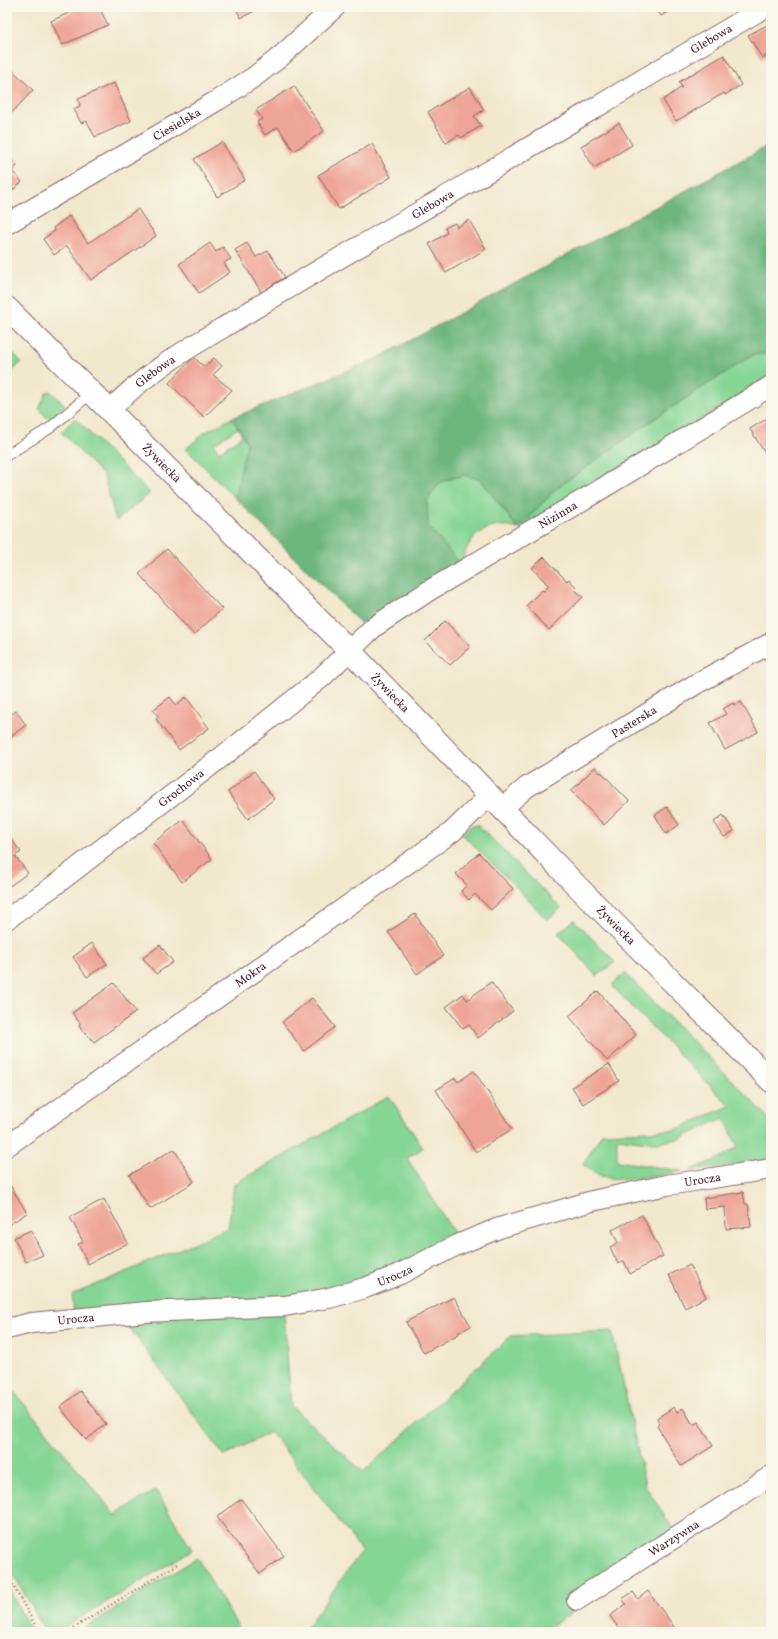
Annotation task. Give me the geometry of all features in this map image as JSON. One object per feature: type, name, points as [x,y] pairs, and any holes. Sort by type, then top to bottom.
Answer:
[{"type":"main road","name":"Żywiecka","points":[[7,308],[350,651],[578,887],[771,1081]]},
{"type":"street","name":"Ciesielska","points":[[7,224],[218,100],[254,77],[280,57],[335,7]]},
{"type":"street","name":"Glebowa","points":[[109,411],[138,382],[174,357],[319,270],[449,195],[646,76],[764,8]]},
{"type":"street","name":"Nizinna","points":[[350,651],[374,627],[430,590],[593,494],[771,386]]},
{"type":"street","name":"Pasterska","points":[[496,802],[534,783],[696,684],[771,643]]},
{"type":"street","name":"Grochowa","points":[[7,919],[55,886],[241,742],[321,678],[350,651]]},
{"type":"street","name":"Mokra","points":[[7,1146],[496,802]]},
{"type":"street","name":"Urocza","points":[[7,1329],[31,1323],[146,1312],[285,1306],[329,1298],[365,1288],[400,1274],[455,1246],[498,1228],[592,1201],[667,1185],[771,1169]]},
{"type":"street","name":"Warzywna","points":[[577,1600],[771,1476]]},
{"type":"lane","points":[[7,455],[50,428],[91,392]]},
{"type":"path","points":[[67,1632],[178,1563]]},
{"type":"path","points":[[7,1574],[39,1632]]},
{"type":"green space","points":[[771,144],[771,353],[752,355],[648,423],[557,488],[518,529],[481,480],[464,475],[440,482],[427,501],[428,526],[461,565],[370,620],[360,623],[235,498],[247,443],[232,418],[378,358]]},
{"type":"green space","points":[[7,347],[20,360],[20,364],[7,374]]},
{"type":"green space","points":[[771,353],[771,377],[518,529],[557,488],[648,423],[752,355]]},
{"type":"green space","points":[[50,391],[65,405],[50,421],[39,409],[46,393]]},
{"type":"green space","points":[[75,418],[150,493],[116,521],[104,476],[61,432]]},
{"type":"green space","points":[[232,418],[238,428],[214,444],[219,452],[243,435],[247,443],[235,498],[186,449],[204,433]]},
{"type":"green space","points":[[464,475],[481,480],[518,529],[500,526],[484,530],[473,538],[469,544],[461,565],[428,526],[427,501],[440,482]]},
{"type":"green space","points":[[478,825],[561,908],[547,920],[462,834],[471,826]]},
{"type":"green space","points":[[574,920],[615,962],[597,976],[558,933]]},
{"type":"green space","points":[[625,973],[771,1120],[771,1161],[690,1170],[718,1159],[738,1147],[724,1118],[679,1139],[657,1143],[617,1138],[617,1161],[682,1171],[642,1178],[621,1179],[599,1175],[583,1165],[602,1133],[674,1130],[730,1106],[614,988],[613,984]]},
{"type":"green space","points":[[389,1096],[423,1148],[407,1158],[457,1238],[400,1268],[326,1294],[74,1314],[72,1295],[228,1228],[234,1184]]},
{"type":"green space","points":[[284,1313],[291,1406],[363,1472],[511,1336],[612,1331],[645,1485],[674,1531],[565,1598],[574,1611],[543,1632],[303,1632],[362,1551],[271,1432],[224,1456],[122,1318]]},
{"type":"green space","points":[[7,1383],[115,1515],[156,1490],[192,1550],[57,1632],[46,1632],[7,1563]]},
{"type":"green space","points":[[197,1558],[241,1632],[78,1632]]},
{"type":"green space","points":[[7,1586],[32,1632],[7,1632]]},
{"type":"building","points":[[82,7],[99,7],[108,25],[62,45],[51,21]]},
{"type":"building","points":[[235,7],[262,7],[241,18]]},
{"type":"building","points":[[655,7],[676,7],[661,16]]},
{"type":"building","points":[[771,23],[771,53],[762,58],[748,35]]},
{"type":"building","points":[[724,55],[741,85],[725,95],[724,93],[676,121],[663,100],[682,87],[679,82]]},
{"type":"building","points":[[7,65],[33,90],[8,117],[7,116]]},
{"type":"building","points":[[114,83],[131,121],[95,137],[87,121],[81,123],[74,109],[80,106],[78,99]]},
{"type":"building","points":[[294,86],[324,131],[294,151],[278,127],[265,135],[257,122],[262,119],[256,110]]},
{"type":"building","points":[[470,87],[484,110],[474,116],[481,126],[461,138],[459,135],[446,143],[428,112]]},
{"type":"building","points":[[619,123],[632,145],[594,168],[581,146]]},
{"type":"building","points":[[222,142],[245,180],[217,197],[194,159]]},
{"type":"building","points":[[372,144],[391,177],[339,209],[318,175]]},
{"type":"building","points":[[7,155],[17,166],[12,171],[22,182],[7,195]]},
{"type":"building","points":[[138,209],[156,236],[91,280],[67,246],[54,255],[43,239],[55,231],[53,228],[69,216],[88,243]]},
{"type":"building","points":[[469,220],[486,249],[446,273],[429,244],[447,233],[445,228],[455,223],[457,227]]},
{"type":"building","points":[[210,243],[216,252],[223,247],[231,259],[224,263],[230,272],[199,293],[179,264]]},
{"type":"building","points":[[247,243],[256,257],[268,251],[285,277],[260,293],[260,290],[235,250]]},
{"type":"building","points":[[194,357],[204,367],[214,358],[222,366],[213,375],[232,390],[204,417],[169,383]]},
{"type":"building","points":[[771,416],[771,463],[750,429]]},
{"type":"building","points":[[167,549],[222,609],[194,635],[139,574]]},
{"type":"building","points":[[544,557],[567,581],[569,579],[576,587],[574,589],[583,597],[549,630],[526,606],[542,590],[544,591],[549,586],[532,568]]},
{"type":"building","points":[[445,621],[470,647],[450,665],[425,641]]},
{"type":"building","points":[[170,697],[176,705],[186,697],[209,728],[179,750],[156,719],[159,717],[153,710]]},
{"type":"building","points":[[741,702],[758,732],[725,750],[710,723],[726,714],[723,709],[733,703],[734,705]]},
{"type":"building","points":[[16,711],[26,725],[7,739],[7,718]]},
{"type":"building","points":[[595,767],[629,801],[604,825],[571,791]]},
{"type":"building","points":[[254,771],[274,799],[248,819],[228,792]]},
{"type":"building","points":[[667,807],[679,825],[666,834],[655,815]]},
{"type":"building","points":[[723,815],[734,831],[724,837],[714,822]]},
{"type":"building","points":[[183,820],[212,859],[182,882],[153,843]]},
{"type":"building","points":[[7,834],[21,852],[15,856],[28,873],[7,888]]},
{"type":"building","points":[[479,853],[513,889],[491,910],[475,894],[469,900],[461,891],[467,885],[456,874]]},
{"type":"building","points":[[415,914],[443,956],[417,974],[388,932]]},
{"type":"building","points":[[92,943],[107,964],[87,977],[73,957]]},
{"type":"building","points":[[160,945],[173,962],[156,974],[143,958]]},
{"type":"building","points":[[491,982],[513,1011],[478,1038],[469,1025],[463,1029],[446,1007],[463,994],[467,1000]]},
{"type":"building","points":[[114,983],[136,1012],[94,1042],[86,1033],[83,1032],[79,1026],[80,1023],[72,1013]]},
{"type":"building","points":[[598,991],[636,1035],[607,1061],[569,1016]]},
{"type":"building","points":[[312,998],[335,1027],[304,1051],[282,1022]]},
{"type":"building","points":[[609,1064],[619,1081],[583,1104],[572,1087]]},
{"type":"building","points":[[474,1071],[512,1129],[476,1152],[436,1090],[455,1078],[458,1082]]},
{"type":"building","points":[[174,1149],[194,1182],[150,1209],[129,1175]]},
{"type":"building","points":[[7,1180],[27,1213],[7,1226]]},
{"type":"building","points":[[743,1192],[745,1204],[748,1204],[751,1227],[726,1229],[726,1207],[705,1209],[704,1198]]},
{"type":"building","points":[[104,1199],[128,1243],[88,1264],[78,1244],[83,1242],[70,1217]]},
{"type":"building","points":[[642,1215],[663,1256],[630,1274],[624,1261],[618,1264],[610,1247],[618,1243],[612,1230]]},
{"type":"building","points":[[31,1230],[43,1255],[26,1262],[14,1238]]},
{"type":"building","points":[[690,1265],[706,1297],[685,1308],[669,1275]]},
{"type":"building","points":[[454,1297],[471,1326],[424,1353],[406,1322]]},
{"type":"building","points":[[80,1391],[106,1424],[86,1440],[60,1407]]},
{"type":"building","points":[[674,1407],[677,1412],[683,1408],[693,1425],[698,1422],[713,1446],[681,1466],[657,1426],[660,1424],[657,1418]]},
{"type":"building","points":[[241,1499],[284,1556],[260,1574],[217,1517]]},
{"type":"building","points":[[648,1591],[677,1632],[621,1632],[610,1616],[626,1604],[622,1599],[633,1592],[638,1599]]}]
